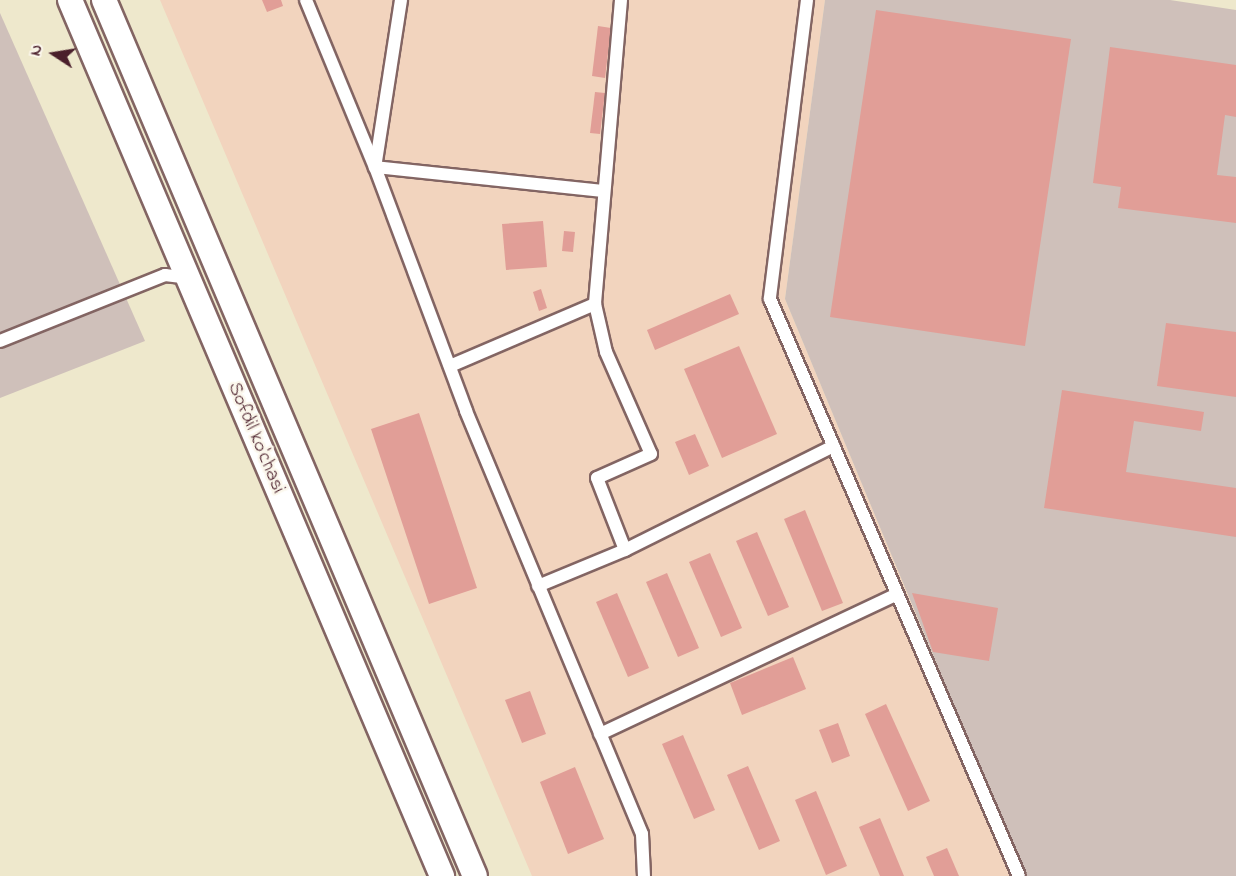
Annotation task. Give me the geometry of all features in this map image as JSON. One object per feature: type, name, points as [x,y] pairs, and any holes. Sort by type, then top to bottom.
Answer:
[{"type":"street","name":"Sofdil ko'chasi","points":[[70,0],[442,876]]},
{"type":"street","name":"Sofdil ko'chasi","points":[[104,0],[215,267],[475,876]]},
{"type":"street","points":[[188,278],[215,267]]},
{"type":"lane","points":[[306,0],[375,166],[450,366],[538,586],[642,834],[644,876]]},
{"type":"lane","points":[[375,166],[401,0]]},
{"type":"lane","points":[[621,0],[602,190],[595,304],[606,352],[651,454],[597,478],[625,550]]},
{"type":"lane","points":[[807,0],[770,299],[1019,876]]},
{"type":"lane","points":[[375,166],[602,190]]},
{"type":"lane","points":[[0,341],[165,275],[188,278]]},
{"type":"lane","points":[[450,366],[595,304]]},
{"type":"lane","points":[[538,586],[625,550],[834,446]]},
{"type":"lane","points":[[600,734],[897,594]]},
{"type":"shaded area","points":[[160,0],[825,0],[785,299],[1025,876],[532,876]]},
{"type":"shaded area","points":[[825,0],[1170,0],[1236,10],[1236,876],[1025,876],[785,299]]},
{"type":"shaded area","points":[[0,13],[145,341],[0,398]]},
{"type":"building","points":[[262,0],[281,0],[283,6],[267,12]]},
{"type":"building","points":[[876,10],[1071,39],[1025,346],[830,317]]},
{"type":"building","points":[[598,26],[611,28],[605,78],[592,76]]},
{"type":"building","points":[[1110,47],[1236,65],[1236,117],[1225,115],[1217,175],[1236,177],[1236,223],[1118,208],[1121,187],[1093,183]]},
{"type":"building","points":[[595,92],[605,93],[600,134],[590,133]]},
{"type":"building","points":[[543,221],[547,267],[506,270],[502,224]]},
{"type":"building","points":[[564,231],[575,232],[573,252],[562,251]]},
{"type":"building","points":[[541,289],[547,308],[539,311],[533,292]]},
{"type":"building","points":[[730,294],[739,314],[655,350],[647,330]]},
{"type":"building","points":[[1166,323],[1236,332],[1236,397],[1157,386]]},
{"type":"building","points":[[739,346],[777,434],[722,458],[684,369]]},
{"type":"building","points":[[1062,390],[1204,412],[1201,431],[1134,421],[1126,472],[1236,488],[1236,537],[1044,508]]},
{"type":"building","points":[[419,413],[477,588],[429,604],[371,429]]},
{"type":"building","points":[[695,434],[709,466],[689,475],[675,442]]},
{"type":"building","points":[[805,510],[843,603],[822,611],[784,519]]},
{"type":"building","points":[[757,532],[789,607],[768,616],[736,541]]},
{"type":"building","points":[[710,553],[742,628],[721,637],[689,562]]},
{"type":"building","points":[[667,573],[699,648],[678,657],[646,582]]},
{"type":"building","points":[[617,593],[649,668],[628,677],[596,602]]},
{"type":"building","points":[[912,593],[998,608],[989,661],[933,652]]},
{"type":"building","points":[[793,657],[806,689],[742,715],[730,683]]},
{"type":"building","points":[[530,691],[546,734],[522,743],[505,700]]},
{"type":"building","points":[[886,704],[930,801],[908,811],[865,714]]},
{"type":"building","points":[[838,723],[850,756],[832,763],[819,730]]},
{"type":"building","points":[[683,735],[715,810],[694,819],[662,744]]},
{"type":"building","points":[[748,766],[780,841],[759,850],[727,775]]},
{"type":"building","points":[[575,767],[604,839],[568,854],[540,782]]},
{"type":"building","points":[[816,791],[847,866],[826,875],[795,800]]},
{"type":"building","points":[[880,818],[904,876],[880,876],[859,827]]},
{"type":"building","points":[[947,848],[959,876],[934,876],[926,857]]}]
